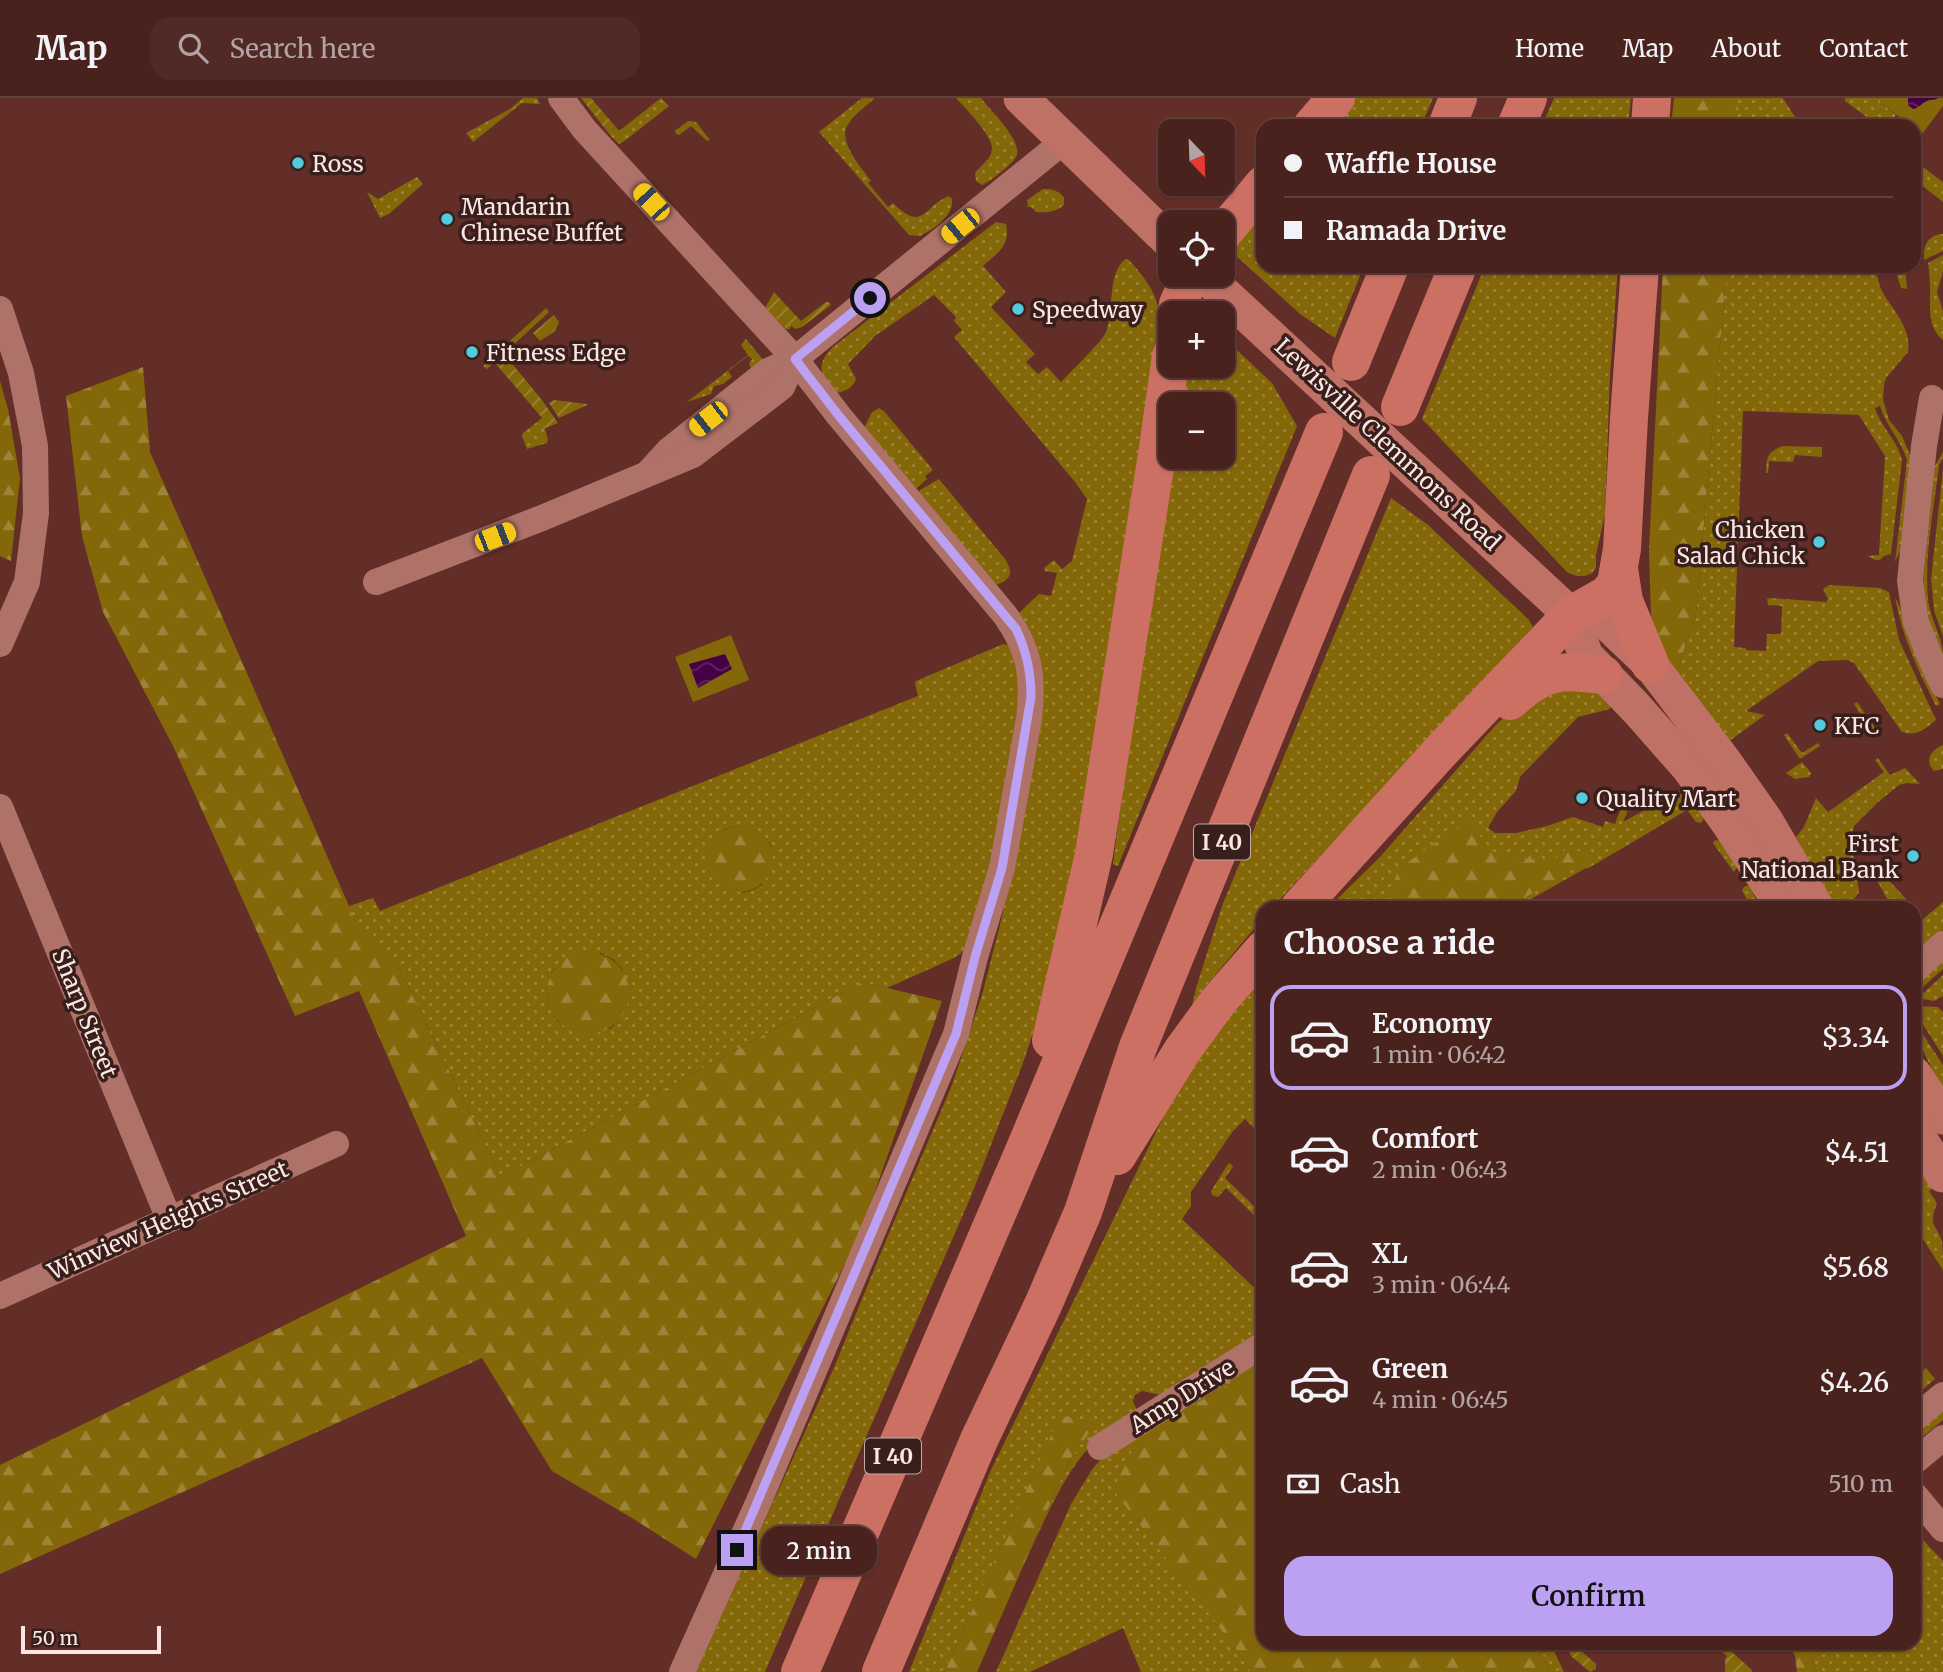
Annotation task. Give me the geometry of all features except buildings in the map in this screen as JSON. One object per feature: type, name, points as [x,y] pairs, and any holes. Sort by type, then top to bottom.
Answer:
[{"type":"highway","points":[[1318,119],[1336,98]]},
{"type":"highway","points":[[1450,119],[1458,98]]},
{"type":"highway","points":[[1520,119],[1528,98]]},
{"type":"highway","points":[[1650,119],[1652,98]]},
{"type":"highway","points":[[1235,219],[1256,194]]},
{"type":"highway","points":[[1352,362],[1387,273]]},
{"type":"highway","points":[[1400,407],[1455,273]]},
{"type":"highway","points":[[1305,901],[1440,752],[1572,615],[1608,594],[1616,583],[1622,549],[1639,273]]},
{"type":"highway","points":[[1027,1144],[1094,853],[1168,378]]},
{"type":"highway","name":"I 40","points":[[800,1672],[1027,1144],[1324,432]]},
{"type":"highway","name":"I 40","points":[[881,1672],[979,1440],[1044,1305],[1083,1212],[1138,1047],[1371,475]]},
{"type":"highway","points":[[1619,569],[1624,601],[1650,664]]},
{"type":"highway","points":[[1440,752],[1489,719],[1522,690],[1538,680],[1566,671],[1604,675]]},
{"type":"highway","points":[[1083,1212],[1182,1051],[1220,999],[1256,958]]},
{"type":"main road","points":[[1021,98],[1158,231]]},
{"type":"main road","name":"Lewisville Clemmons Road","points":[[1217,287],[1572,615],[1586,656],[1689,768],[1779,901]]},
{"type":"main road","points":[[1572,615],[1605,621],[1650,664],[1750,798],[1788,856],[1813,901]]},
{"type":"main road","points":[[1921,1084],[1943,1117]]},
{"type":"main road","points":[[1921,1141],[1943,1175]]},
{"type":"street","points":[[561,98],[584,129],[795,359],[1016,629],[1031,674],[1031,697],[1002,868],[975,957],[956,1034],[765,1488],[682,1672]]},
{"type":"street","points":[[376,582],[542,518],[693,455],[782,387],[795,359],[1064,141]]},
{"type":"street","points":[[0,309],[21,373],[35,446],[36,513],[27,582],[0,644]]},
{"type":"street","points":[[1937,403],[1911,560],[1910,581],[1916,622],[1943,685]]},
{"type":"street","name":"Sharp Street","points":[[0,807],[169,1219]]},
{"type":"street","points":[[1921,964],[1943,944]]},
{"type":"street","name":"Winview Heights Street","points":[[0,1296],[336,1144]]},
{"type":"street","name":"Amp Drive","points":[[1100,1447],[1256,1349]]},
{"type":"street","points":[[1921,1413],[1943,1395]]},
{"type":"street","points":[[1921,1456],[1943,1438]]},
{"type":"street","points":[[1921,1502],[1943,1529]]},
{"type":"green space","points":[[523,98],[537,98],[540,104],[522,103],[473,142],[466,133],[510,109]]},
{"type":"green space","points":[[581,98],[591,98],[615,126],[610,135]]},
{"type":"green space","points":[[661,98],[669,106],[626,140],[619,144],[610,135],[615,126],[619,131]]},
{"type":"green space","points":[[862,98],[875,98],[847,126],[846,139],[852,155],[871,181],[868,183],[888,207],[893,203],[903,212],[918,217],[941,200],[949,196],[952,199],[950,211],[946,216],[937,226],[920,236],[909,235],[819,132]]},
{"type":"green space","points":[[956,98],[981,98],[1010,133],[1017,148],[1017,155],[1012,162],[982,185],[976,181],[975,173],[990,156],[991,144],[978,123]]},
{"type":"green space","points":[[1348,98],[1433,98],[1424,119],[1332,119]]},
{"type":"green space","points":[[1554,98],[1631,98],[1629,119],[1545,119]]},
{"type":"green space","points":[[1674,98],[1738,98],[1738,119],[1672,119]]},
{"type":"green space","points":[[1738,98],[1783,98],[1796,119],[1738,119]]},
{"type":"green space","points":[[1845,98],[1883,98],[1880,102],[1896,115],[1893,119],[1869,119],[1845,101]]},
{"type":"green space","points":[[1883,98],[1943,98],[1943,106],[1922,134],[1921,119],[1902,119],[1880,102]]},
{"type":"green space","points":[[688,121],[696,122],[710,140],[707,141],[691,126],[679,135],[676,134],[675,131]]},
{"type":"green space","points":[[1921,166],[1943,182],[1943,202],[1921,185]]},
{"type":"green space","points":[[417,177],[423,184],[389,214],[380,218],[367,192],[378,199]]},
{"type":"green space","points":[[1043,189],[1059,193],[1064,197],[1064,205],[1054,211],[1043,212],[1036,212],[1028,207],[1027,200]]},
{"type":"green space","points":[[1256,214],[1256,273],[1361,273],[1335,338],[1300,314],[1235,255],[1235,244]]},
{"type":"green space","points":[[996,222],[1006,224],[1005,244],[983,266],[1006,292],[991,307],[1035,354],[1026,362],[1038,374],[1047,367],[1061,382],[1103,337],[1108,324],[1113,282],[1120,265],[1126,259],[1146,281],[1158,308],[1158,370],[1106,700],[1049,984],[1023,1063],[969,1201],[765,1672],[696,1672],[833,1370],[952,1085],[982,995],[1001,921],[1019,832],[1040,689],[1017,615],[1039,594],[1051,596],[1057,573],[1045,571],[1044,568],[1054,560],[1062,569],[1072,561],[1087,499],[954,337],[962,330],[954,321],[956,317],[934,295],[875,336],[848,364],[856,379],[854,383],[850,388],[833,394],[825,381],[822,364],[834,346]]},
{"type":"green space","points":[[1943,234],[1943,251],[1924,260],[1926,243]]},
{"type":"green space","points":[[1943,255],[1943,271],[1937,292],[1943,311],[1943,340],[1932,322],[1928,263]]},
{"type":"green space","points":[[1482,273],[1617,273],[1610,376],[1605,514],[1596,555],[1596,568],[1592,573],[1577,576],[1568,573],[1422,419]]},
{"type":"green space","points":[[1663,273],[1726,273],[1696,613],[1677,671],[1657,645],[1651,616],[1649,551]]},
{"type":"green space","points":[[1726,273],[1877,273],[1881,289],[1904,326],[1908,343],[1908,352],[1886,378],[1883,399],[1889,420],[1902,436],[1911,458],[1900,551],[1895,562],[1907,460],[1880,406],[1875,408],[1902,460],[1891,554],[1880,560],[1868,556],[1879,555],[1885,456],[1859,415],[1743,411],[1734,647],[1766,651],[1767,634],[1781,634],[1782,606],[1768,605],[1767,599],[1826,602],[1828,599],[1823,589],[1830,585],[1880,588],[1889,592],[1899,640],[1936,720],[1920,732],[1911,734],[1901,731],[1854,663],[1848,660],[1818,661],[1746,711],[1765,715],[1728,742],[1677,671],[1696,613]]},
{"type":"green space","points":[[1896,273],[1906,273],[1907,289],[1901,288]]},
{"type":"green space","points":[[774,292],[801,321],[826,302],[831,305],[802,327],[796,329],[791,326],[786,329],[765,308]]},
{"type":"green space","points":[[546,308],[549,312],[487,369],[483,366]]},
{"type":"green space","points":[[554,315],[559,322],[555,331],[540,341],[533,333]]},
{"type":"green space","points":[[746,339],[765,362],[752,370],[749,364],[752,359],[748,356],[728,371],[732,377],[723,384],[714,386],[711,394],[687,402],[748,355],[741,345]]},
{"type":"green space","points":[[1235,348],[1272,383],[1297,426],[1118,866],[1113,864],[1152,566],[1169,469],[1235,469],[1235,392],[1179,392],[1180,378],[1235,378]]},
{"type":"green space","points":[[503,359],[509,360],[558,423],[543,429],[542,418],[496,364]]},
{"type":"green space","points":[[143,367],[150,452],[349,906],[361,929],[399,968],[501,1177],[862,982],[942,1001],[860,1234],[696,1559],[552,1471],[482,1358],[0,1574],[0,1465],[466,1236],[359,991],[295,1016],[174,748],[103,612],[82,536],[66,396]]},
{"type":"green space","points":[[0,381],[8,409],[20,478],[11,561],[0,556]]},
{"type":"green space","points":[[554,400],[587,405],[559,418],[549,403]]},
{"type":"green space","points":[[879,408],[933,470],[917,488],[912,489],[864,428],[872,412]]},
{"type":"green space","points":[[542,418],[547,443],[527,449],[523,433]]},
{"type":"green space","points":[[1782,446],[1822,447],[1822,457],[1795,455],[1793,462],[1769,461],[1766,473],[1768,456]]},
{"type":"green space","points":[[1943,452],[1930,532],[1927,582],[1929,606],[1943,656],[1929,622],[1923,584],[1935,466]]},
{"type":"green space","points":[[1943,469],[1943,636],[1934,611],[1931,579]]},
{"type":"green space","points":[[939,479],[1005,559],[1010,572],[1005,581],[996,585],[917,496],[920,490]]},
{"type":"green space","points":[[1391,498],[1428,525],[1528,619],[1533,627],[1279,901],[1256,901],[1256,926],[1205,987],[1191,1010],[1222,906]]},
{"type":"green space","points":[[1895,597],[1908,637],[1940,704],[1936,706],[1906,640]]},
{"type":"green space","points":[[731,635],[749,680],[693,702],[675,657]]},
{"type":"green space","points":[[1003,644],[1012,646],[1019,665],[1019,721],[974,943],[954,958],[887,988],[862,982],[501,1177],[399,968],[360,929],[349,906],[373,898],[380,911],[918,696],[916,681]],"holes":[[[736,826],[756,830],[771,846],[762,885],[743,893],[716,837],[725,829]],[[601,953],[613,959],[622,969],[627,1007],[620,1019],[610,1029],[558,1022],[550,1009],[547,996],[554,969]]]},
{"type":"green space","points":[[1586,685],[1610,703],[1610,709],[1578,717],[1520,777],[1516,791],[1497,812],[1488,828],[1495,833],[1516,833],[1573,817],[1603,827],[1605,821],[1615,824],[1621,808],[1626,809],[1627,813],[1623,822],[1683,789],[1704,818],[1701,823],[1696,822],[1687,810],[1527,901],[1335,901],[1379,858],[1520,701]]},
{"type":"green space","points":[[1857,702],[1875,728],[1874,733],[1867,732],[1860,722],[1854,726],[1850,720],[1860,713],[1854,704]]},
{"type":"green space","points":[[1787,733],[1802,753],[1818,743],[1820,746],[1800,759],[1784,735]]},
{"type":"green space","points":[[1943,745],[1943,769],[1934,771],[1929,763],[1930,756]]},
{"type":"green space","points":[[1878,758],[1890,775],[1905,768],[1920,784],[1899,785],[1854,826],[1851,837],[1859,892],[1851,901],[1835,901],[1829,899],[1796,837],[1804,827],[1816,798],[1828,812],[1884,772],[1875,760]]},
{"type":"green space","points":[[1802,762],[1811,773],[1809,777],[1795,779],[1786,773]]},
{"type":"green space","points":[[1467,820],[1494,853],[1552,862],[1568,847],[1594,857],[1519,901],[1399,901],[1395,897],[1397,870]]},
{"type":"green space","points":[[733,826],[747,826],[759,831],[768,840],[773,859],[771,872],[764,883],[747,892],[733,892],[721,887],[712,878],[707,866],[707,852],[712,840],[721,831]]},
{"type":"green space","points":[[1715,840],[1720,841],[1737,867],[1734,872],[1713,843]]},
{"type":"green space","points":[[1874,864],[1906,901],[1888,901],[1873,873]]},
{"type":"green space","points":[[1749,886],[1757,901],[1748,901],[1742,890]]},
{"type":"green space","points":[[1943,902],[1943,930],[1921,950],[1921,921]]},
{"type":"green space","points":[[588,952],[604,955],[617,964],[626,977],[629,993],[626,1009],[617,1022],[604,1031],[588,1034],[572,1031],[559,1022],[550,1009],[547,993],[550,977],[559,964],[572,955]]},
{"type":"green space","points":[[1943,961],[1943,969],[1921,989],[1921,981]]},
{"type":"green space","points":[[1943,975],[1943,996],[1934,1001],[1921,999],[1921,995]]},
{"type":"green space","points":[[1256,985],[1256,1130],[1245,1119],[1233,1131],[1191,1192],[1191,1206],[1182,1219],[1256,1289],[1256,1337],[1161,1395],[1142,1391],[1135,1395],[1133,1401],[1138,1413],[1101,1436],[1077,1462],[1057,1494],[1025,1562],[1069,1461],[1095,1423],[1060,1417],[944,1672],[909,1672],[991,1470],[1178,1087]]},
{"type":"green space","points":[[1921,1006],[1938,1007],[1943,1012],[1943,1056],[1921,1021]]},
{"type":"green space","points":[[1921,1032],[1943,1065],[1943,1093],[1921,1046]]},
{"type":"green space","points":[[1228,1164],[1233,1167],[1225,1178],[1256,1208],[1256,1217],[1226,1188],[1218,1197],[1212,1195],[1211,1191]]},
{"type":"green space","points":[[1924,1174],[1933,1189],[1929,1191],[1937,1203],[1933,1221],[1942,1241],[1943,1270],[1921,1236],[1921,1175]]},
{"type":"green space","points":[[1256,1359],[1256,1369],[1140,1436],[1236,1649],[1251,1672],[1141,1672],[1123,1628],[1030,1672],[996,1672],[1071,1504],[1093,1468],[1108,1451]]},
{"type":"green space","points":[[1926,1368],[1935,1379],[1921,1391],[1921,1372]]},
{"type":"green space","points":[[1256,1369],[1256,1650],[1541,1650],[1550,1672],[1251,1672],[1113,1490],[1139,1436]]},
{"type":"green space","points":[[1943,1411],[1943,1420],[1921,1438],[1921,1429]]},
{"type":"green space","points":[[1060,1416],[1096,1423],[1069,1461],[977,1672],[944,1672]]},
{"type":"green space","points":[[1921,1537],[1943,1561],[1943,1672],[1817,1672],[1808,1650],[1921,1650]]},
{"type":"green space","points":[[1541,1650],[1553,1650],[1564,1672],[1550,1672]]},
{"type":"green space","points":[[1569,1650],[1580,1650],[1596,1664],[1596,1669],[1590,1672],[1571,1656]]},
{"type":"green space","points":[[1720,1650],[1730,1650],[1752,1670],[1751,1672],[1725,1672],[1727,1656]]},
{"type":"green space","points":[[1792,1650],[1808,1650],[1817,1672],[1797,1672]]},
{"type":"water","points":[[1908,98],[1938,98],[1913,109],[1908,105]]},
{"type":"water","points":[[725,654],[732,669],[698,688],[689,664]]},
{"type":"place","name":"Ross","points":[[298,163]]},
{"type":"place","name":"Mandarin Chinese Buffet","points":[[447,219]]},
{"type":"place","name":"Speedway","points":[[1018,309]]},
{"type":"place","name":"Fitness Edge","points":[[472,352]]},
{"type":"place","name":"Chicken Salad Chick","points":[[1819,542]]},
{"type":"place","name":"KFC","points":[[1820,725]]},
{"type":"place","name":"Quality Mart","points":[[1582,798]]},
{"type":"place","name":"First National Bank","points":[[1913,856]]},
{"type":"route","points":[[737,1550],[956,1034],[975,957],[1002,868],[1029,719],[1031,674],[1016,629],[795,359],[870,298]]}]
